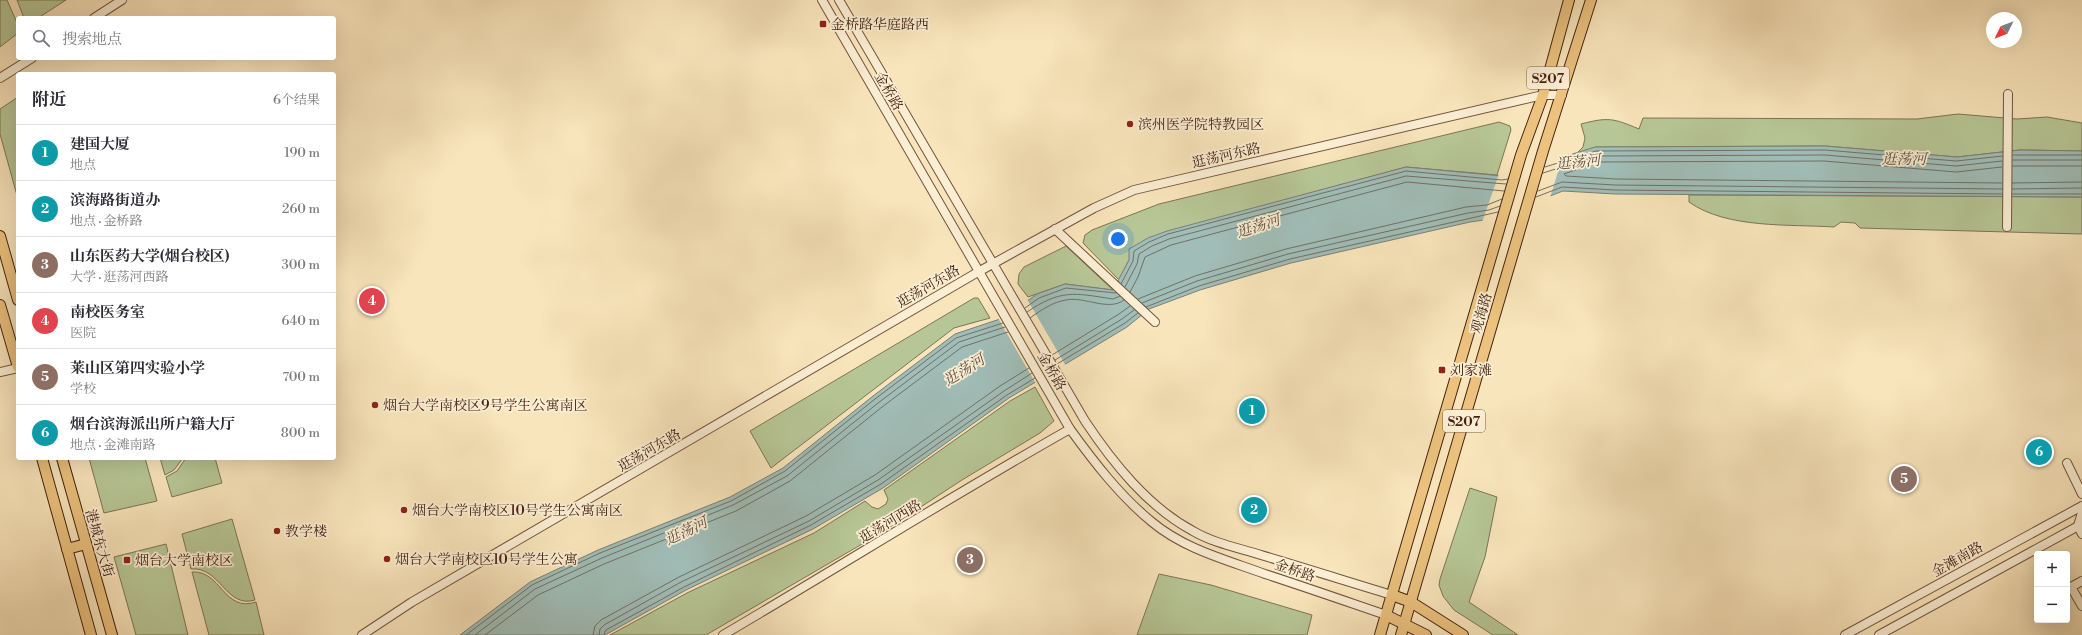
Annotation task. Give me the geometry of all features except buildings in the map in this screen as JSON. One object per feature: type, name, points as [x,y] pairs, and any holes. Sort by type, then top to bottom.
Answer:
[{"type":"main road","name":"观海路","points":[[1380,635],[1521,155],[1543,95],[1569,0]]},
{"type":"main road","name":"观海路","points":[[1401,635],[1543,151],[1591,0]]},
{"type":"main road","points":[[0,236],[16,293]]},
{"type":"main road","points":[[0,305],[16,361]]},
{"type":"main road","points":[[43,460],[91,635]]},
{"type":"main road","name":"港城东大街","points":[[63,460],[112,635]]},
{"type":"main road","points":[[67,549],[86,544]]},
{"type":"main road","points":[[1392,595],[1411,602],[1463,635]]},
{"type":"main road","points":[[1386,615],[1426,635]]},
{"type":"street","points":[[97,16],[122,0]]},
{"type":"street","name":"金桥路","points":[[822,0],[978,272],[1044,380],[1070,429],[1096,464],[1128,501],[1153,523],[1186,544],[1218,558],[1386,615]]},
{"type":"street","name":"金桥路","points":[[839,0],[1086,422],[1107,454],[1138,488],[1172,518],[1193,532],[1222,543],[1392,595]]},
{"type":"street","points":[[0,78],[29,60]]},
{"type":"street","points":[[2007,227],[2008,94]]},
{"type":"street","name":"逛荡河东路","points":[[362,635],[412,602],[978,272],[1055,228],[1094,208],[1134,190],[1543,95],[1562,95]]},
{"type":"street","points":[[1055,228],[1154,322]]},
{"type":"street","points":[[0,372],[16,368]]},
{"type":"street","name":"逛荡河西路","points":[[723,635],[814,582],[1003,467],[1070,429]]},
{"type":"street","points":[[2068,463],[2082,494]]},
{"type":"street","name":"金滩南路","points":[[1845,635],[2082,506]]},
{"type":"street","points":[[2081,528],[2082,512]]},
{"type":"street","name":"金滩南路","points":[[1883,634],[2081,528]]},
{"type":"street","points":[[2082,581],[2071,587],[2082,606]]},
{"type":"green space","points":[[0,0],[7,0],[16,20],[16,35],[0,47]]},
{"type":"green space","points":[[17,0],[66,0],[41,16],[23,16]]},
{"type":"green space","points":[[16,98],[16,192],[0,134],[0,109]]},
{"type":"green space","points":[[1958,114],[2017,119],[2047,117],[2082,123],[2082,151],[2020,150],[1957,157],[1825,146],[1596,147],[1577,153],[1583,147],[1585,138],[1581,124],[1598,120],[1616,121],[1639,129],[1643,118],[1917,119]]},
{"type":"green space","points":[[1499,122],[1510,126],[1511,130],[1497,175],[1406,167],[1307,194],[1129,260],[1119,280],[1083,243],[1085,235],[1092,230],[1159,204]]},
{"type":"green space","points":[[1689,195],[2082,197],[2082,234],[1860,228],[1855,223],[1841,222],[1834,227],[1759,224],[1721,217],[1704,211],[1689,202]]},
{"type":"green space","points":[[1066,246],[1113,290],[1065,284],[1028,297],[1018,284],[1019,274],[1024,267]]},
{"type":"green space","points":[[974,298],[978,298],[990,318],[954,328],[771,468],[750,431]]},
{"type":"green space","points":[[1035,387],[1054,421],[1040,433],[962,480],[881,533],[706,635],[610,635],[687,593],[814,533],[865,501],[872,507],[878,509],[886,504],[888,499],[884,490],[1010,401]]},
{"type":"green space","points":[[90,460],[146,460],[157,501],[104,513]]},
{"type":"green space","points":[[161,460],[182,460],[174,470],[165,475]]},
{"type":"green space","points":[[185,460],[216,460],[222,483],[172,497],[166,477],[177,471]]},
{"type":"green space","points":[[1470,488],[1497,497],[1485,557],[1469,602],[1518,635],[1493,635],[1454,610],[1443,596],[1439,585]]},
{"type":"green space","points":[[232,519],[255,600],[245,601],[237,599],[209,574],[201,570],[191,569],[182,534]]},
{"type":"green space","points":[[166,544],[188,635],[136,635],[114,557]]},
{"type":"green space","points":[[192,572],[202,573],[210,577],[229,597],[237,602],[245,604],[256,602],[264,635],[209,635]]},
{"type":"green space","points":[[1159,574],[1211,585],[1312,615],[1307,635],[1137,635]]},
{"type":"water","name":"逛荡河","points":[[1825,146],[1957,157],[2020,150],[2082,151],[2082,197],[1615,194],[1563,191],[1491,219],[1470,222],[1291,263],[1200,290],[1149,309],[1127,327],[1009,398],[883,488],[813,529],[686,590],[605,635],[460,635],[530,582],[598,550],[730,497],[783,468],[873,396],[955,334],[1003,318],[1037,294],[1065,284],[1113,290],[1129,260],[1129,249],[1148,238],[1167,231],[1406,167],[1502,176],[1595,147]]},
{"type":"pier","points":[[1563,155],[1550,198],[1492,221],[1482,222],[1499,174]]},
{"type":"pier","points":[[1027,299],[1066,366],[1036,384],[998,318]]},
{"type":"place","name":"金桥路华庭路西","points":[[823,24]]},
{"type":"place","name":"滨州医学院特教园区","points":[[1130,124]]},
{"type":"place","name":"南校医务室","points":[[372,301]]},
{"type":"place","name":"刘家滩","points":[[1442,370]]},
{"type":"place","name":"烟台大学南校区9号学生公寓南区","points":[[375,405]]},
{"type":"place","name":"建国大厦","points":[[1252,411]]},
{"type":"place","name":"烟台滨海派出所户籍大厅","points":[[2039,452]]},
{"type":"place","name":"莱山区第四实验小学","points":[[1904,479]]},
{"type":"place","name":"烟台大学南校区10号学生公寓南区","points":[[404,510]]},
{"type":"place","name":"滨海路街道办","points":[[1254,510]]},
{"type":"place","name":"教学楼","points":[[277,531]]},
{"type":"place","name":"烟台大学南校区10号学生公寓","points":[[387,559]]},
{"type":"place","name":"烟台大学南校区","points":[[127,560]]},
{"type":"place","name":"山东医药大学(烟台校区)","points":[[970,560]]}]
